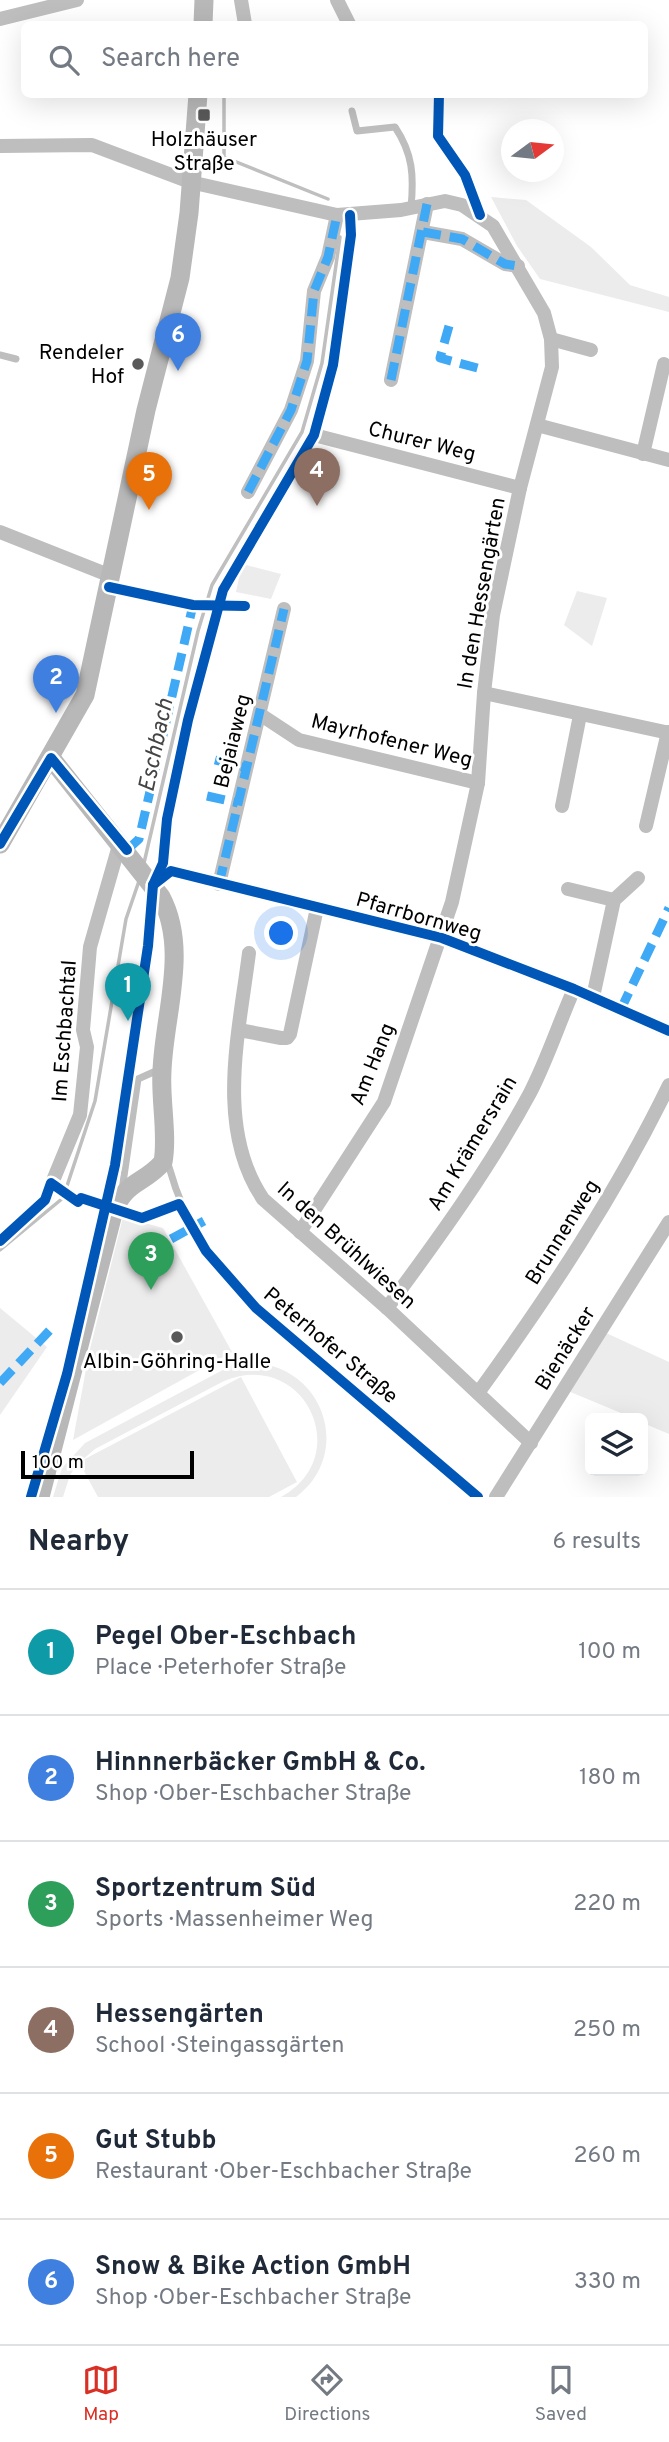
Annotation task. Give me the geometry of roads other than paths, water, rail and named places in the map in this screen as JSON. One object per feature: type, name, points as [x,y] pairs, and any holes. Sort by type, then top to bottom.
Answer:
[{"type":"street","points":[[0,19],[77,0]]},
{"type":"street","points":[[203,21],[204,0]]},
{"type":"street","points":[[241,0],[244,21]]},
{"type":"street","points":[[337,0],[348,21]]},
{"type":"street","points":[[0,844],[85,695],[158,360],[180,278],[189,213],[198,98]]},
{"type":"street","name":"In den Hessengärten","points":[[0,146],[92,145],[190,182],[337,215],[411,208],[446,201],[462,205],[493,226],[518,266],[544,313],[551,339],[552,367],[520,488],[494,615],[484,694],[478,783],[442,938]]},
{"type":"street","points":[[391,380],[423,232],[426,204]]},
{"type":"street","points":[[248,492],[264,467],[291,410],[307,361],[314,291],[328,257],[337,215]]},
{"type":"street","points":[[423,232],[462,239],[505,264],[518,266]]},
{"type":"street","points":[[551,339],[591,350]]},
{"type":"street","points":[[643,454],[664,364]]},
{"type":"street","points":[[537,425],[669,460]]},
{"type":"street","name":"Churer Weg","points":[[314,435],[520,488]]},
{"type":"street","points":[[0,532],[111,576]]},
{"type":"street","name":"Bejaiaweg","points":[[219,884],[284,609]]},
{"type":"street","points":[[484,694],[669,732],[646,826]]},
{"type":"street","name":"Mayrhofener Weg","points":[[261,715],[299,740],[478,783]]},
{"type":"street","points":[[562,806],[580,715]]},
{"type":"street","name":"Peterhofer Straße","points":[[51,758],[124,846],[166,906],[175,942],[162,1069],[163,1161]]},
{"type":"street","name":"Im Eschbachtal","points":[[0,1241],[44,1200],[80,1115],[87,1047],[83,1030],[90,947],[124,846]]},
{"type":"street","name":"Pfarrbornweg","points":[[149,879],[171,871],[442,938],[574,989],[669,1031]]},
{"type":"street","points":[[593,997],[614,900],[638,878]]},
{"type":"street","points":[[568,889],[614,900]]},
{"type":"street","points":[[239,1030],[281,1038],[287,1038],[290,1034],[317,908]]},
{"type":"street","name":"Am Hang","points":[[300,1232],[384,1102],[442,938]]},
{"type":"street","name":"In den Brühlwiesen","points":[[249,953],[235,1085],[238,1144],[263,1199],[387,1308],[531,1443]]},
{"type":"street","name":"Am Krämersrain","points":[[387,1308],[440,1236],[494,1154],[531,1091],[574,989]]},
{"type":"street","name":"Brunnenweg","points":[[478,1394],[589,1230],[645,1134],[669,1085]]},
{"type":"street","points":[[40,1497],[114,1210],[122,1191],[145,1179],[163,1161]]},
{"type":"street","name":"Bienäcker","points":[[496,1497],[664,1239],[669,1222]]},
{"type":"lane","points":[[352,111],[357,131],[395,127],[406,144],[414,173],[411,208]]},
{"type":"lane","points":[[0,355],[16,359]]},
{"type":"lane","points":[[122,1191],[121,1177],[134,1118],[138,1079],[162,1069]]},
{"type":"lane","name":"Peterhofer Straße","points":[[163,1161],[169,1167],[179,1204],[230,1282],[256,1308],[478,1497]]},
{"type":"waterway","name":"Eschbach","points":[[224,98],[224,157],[328,199]]},
{"type":"waterway","name":"Eschbach","points":[[144,863],[198,631],[212,585],[302,432],[322,363],[340,237]]},
{"type":"waterway","name":"Eschbach","points":[[0,1250],[63,1198],[95,1101],[126,919],[139,881]]},
{"type":"place","name":"Holzhäuser Straße","points":[[204,115]]},
{"type":"place","name":"Rendeler Hof","points":[[138,364]]},
{"type":"place","name":"Snow & Bike Action GmbH","points":[[178,371]]},
{"type":"place","name":"Hessengärten","points":[[317,506]]},
{"type":"place","name":"Gut Stubb","points":[[149,510]]},
{"type":"place","name":"Hinnnerbäcker GmbH & Co.","points":[[56,713]]},
{"type":"place","name":"Pegel Ober-Eschbach","points":[[128,1021]]},
{"type":"place","name":"Sportzentrum Süd","points":[[151,1290]]},
{"type":"place","name":"Albin-Göhring-Halle","points":[[177,1337]]}]
